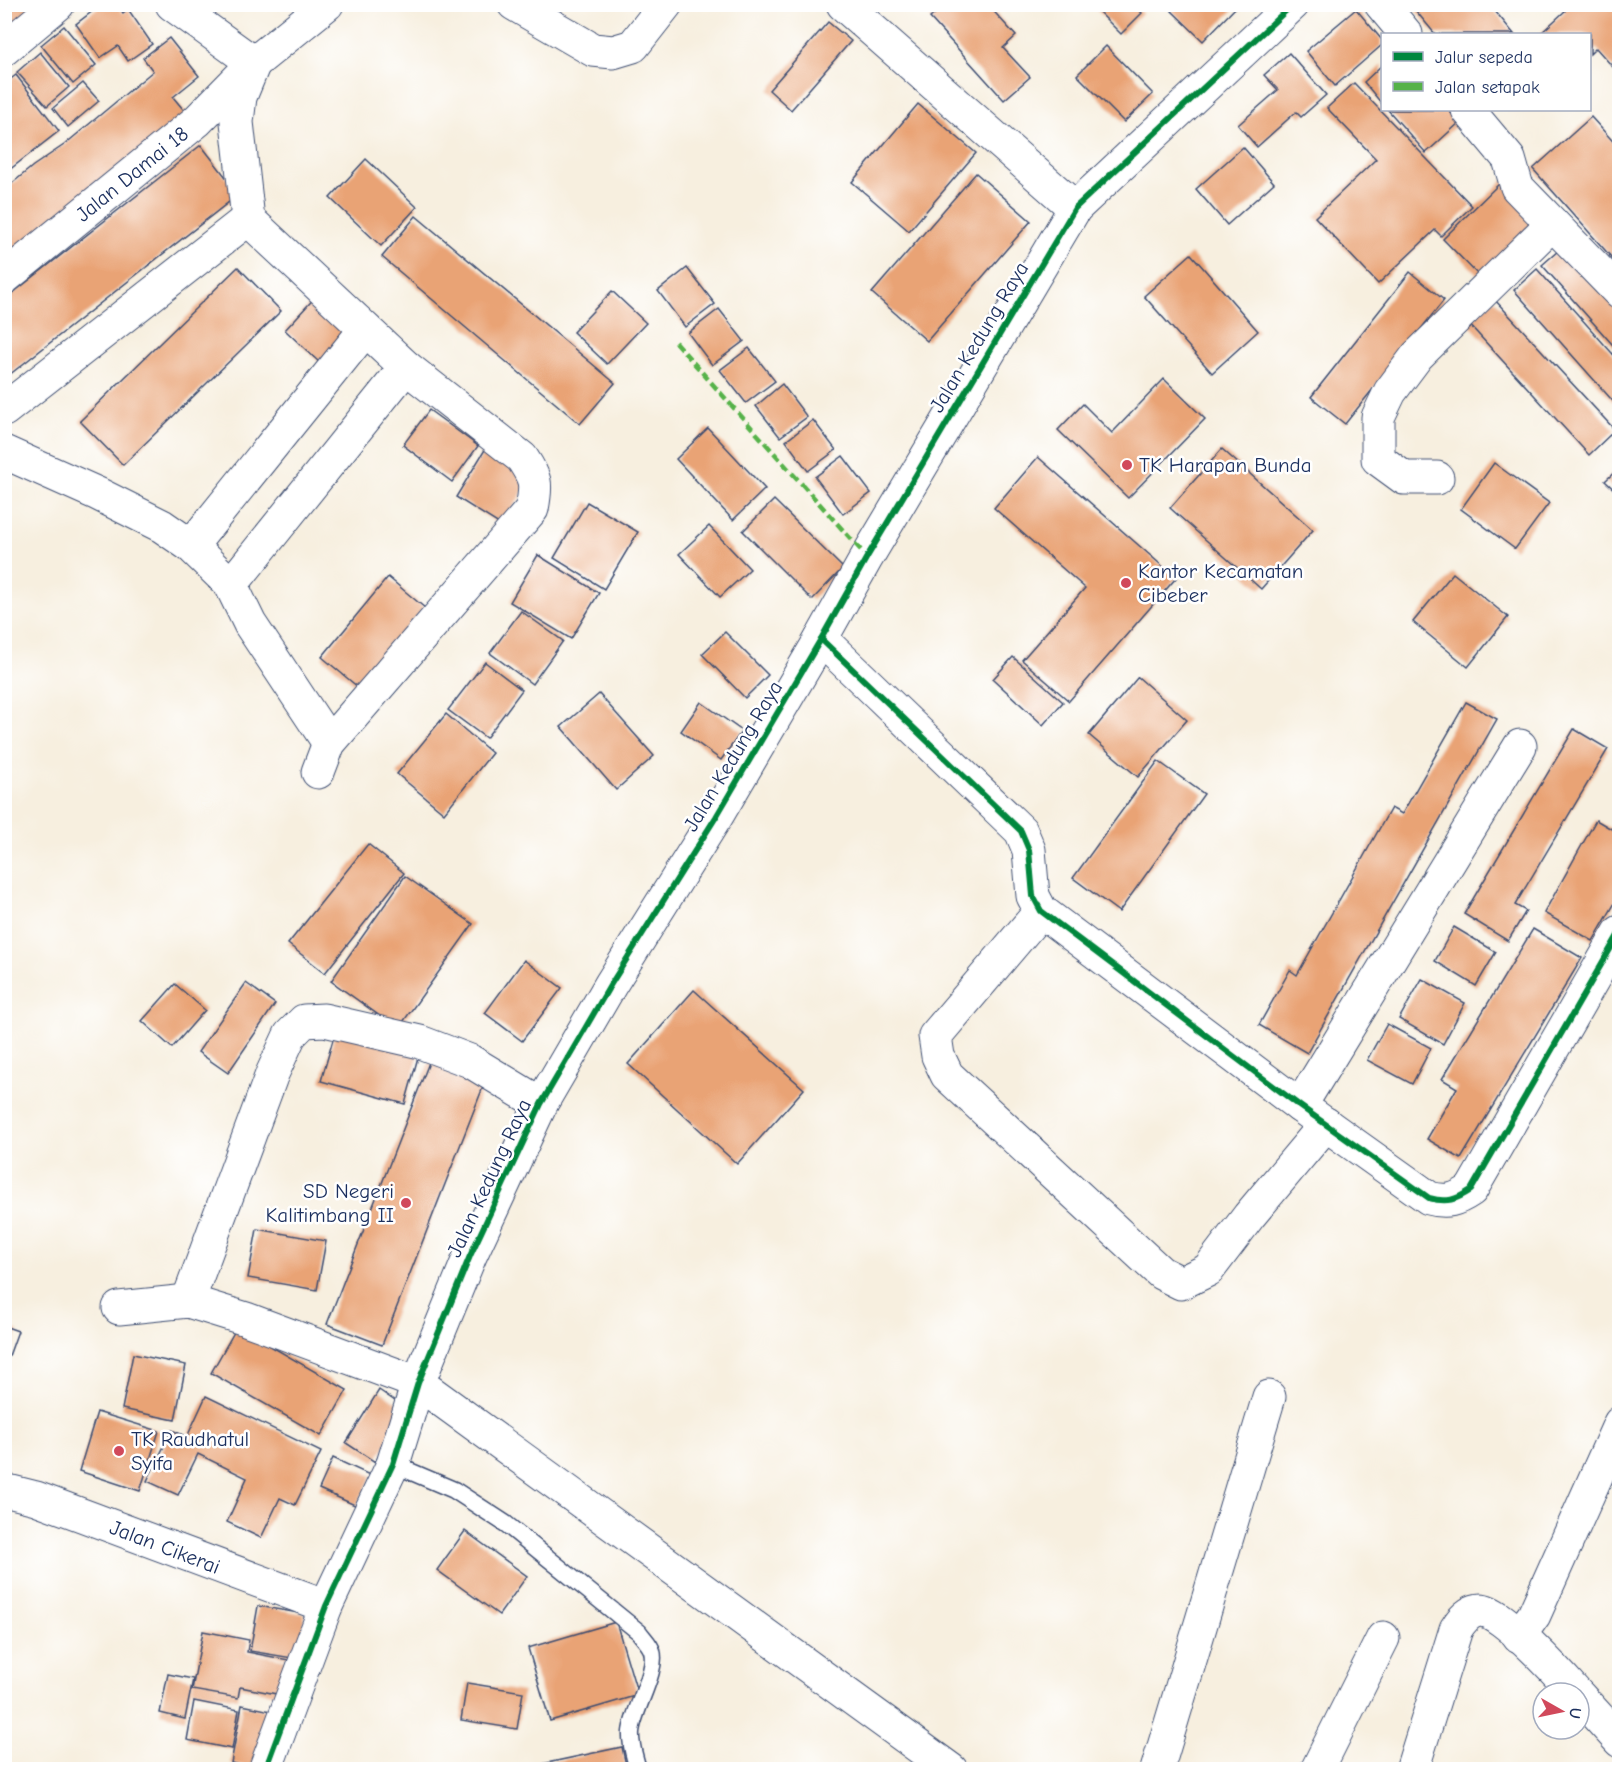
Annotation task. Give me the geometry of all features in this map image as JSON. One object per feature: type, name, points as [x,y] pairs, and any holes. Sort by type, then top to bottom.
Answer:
[{"type":"street","points":[[4,49],[58,4]]},
{"type":"street","points":[[4,452],[98,494],[162,526],[191,546],[231,585],[324,758],[532,509],[535,493],[534,477],[522,458],[406,367],[248,219],[237,122],[240,98],[254,63],[172,4]]},
{"type":"street","name":"Jalan Damai 18","points":[[4,278],[197,121],[254,63],[327,4]]},
{"type":"street","points":[[514,4],[593,50],[613,52],[633,46],[666,4]]},
{"type":"street","points":[[843,4],[1075,208]]},
{"type":"street","name":"Jalan Kedung Raya","points":[[265,1770],[326,1606],[393,1464],[418,1383],[470,1256],[541,1104],[611,984],[716,817],[867,557],[1075,208],[1293,4]]},
{"type":"street","points":[[1381,4],[1405,33]]},
{"type":"street","points":[[1469,111],[1509,159],[1517,187],[1620,293]]},
{"type":"street","points":[[4,410],[248,219]]},
{"type":"street","points":[[1437,478],[1404,478],[1378,459],[1378,417],[1390,392],[1417,356],[1552,224]]},
{"type":"street","points":[[191,546],[365,330]]},
{"type":"street","points":[[231,585],[406,367]]},
{"type":"street","points":[[821,639],[1021,831],[1029,850],[1033,896],[1041,911],[1313,1115],[1430,1198],[1439,1201],[1458,1199],[1471,1190],[1620,932]]},
{"type":"street","points":[[1041,911],[935,1036],[938,1056],[947,1075],[1161,1273],[1181,1283],[1208,1270],[1249,1216],[1313,1115],[1520,746]]},
{"type":"street","points":[[188,1301],[272,1074],[290,1035],[304,1021],[324,1020],[420,1042],[470,1061],[541,1104]]},
{"type":"street","points":[[119,1308],[188,1301],[246,1319],[418,1383],[951,1770]]},
{"type":"street","points":[[1157,1770],[1269,1397]]},
{"type":"street","points":[[1519,1636],[1534,1615],[1620,1423]]},
{"type":"street","name":"Jalan Cikerai","points":[[4,1490],[36,1498],[326,1606]]},
{"type":"street","points":[[1412,1770],[1456,1629],[1461,1620],[1470,1613],[1481,1610],[1505,1622],[1565,1681]]},
{"type":"street","points":[[1317,1770],[1383,1638]]},
{"type":"street","points":[[1591,1709],[1620,1741]]},
{"type":"lane","points":[[393,1464],[454,1490],[506,1524],[639,1632],[653,1654],[652,1669],[633,1719],[631,1734],[638,1770]]},
{"type":"building","points":[[4,4],[39,4],[4,36]]},
{"type":"building","points":[[102,4],[117,4],[123,13],[128,9],[152,44],[128,61],[118,46],[100,58],[76,24]]},
{"type":"building","points":[[1091,4],[1134,4],[1142,13],[1121,34]]},
{"type":"building","points":[[1179,4],[1239,4],[1203,41],[1172,11]]},
{"type":"building","points":[[1559,4],[1620,4],[1620,75],[1596,48],[1591,53],[1591,33],[1541,33],[1565,11]]},
{"type":"building","points":[[945,5],[988,5],[1016,36],[1003,48],[1030,77],[1004,100],[930,18]]},
{"type":"building","points":[[1411,5],[1490,5],[1513,33],[1434,33]]},
{"type":"building","points":[[1356,9],[1381,39],[1381,46],[1335,86],[1306,51]]},
{"type":"building","points":[[828,22],[851,41],[791,110],[769,90]]},
{"type":"building","points":[[64,26],[96,65],[73,84],[41,45]]},
{"type":"building","points":[[169,38],[199,76],[173,97],[192,120],[4,271],[4,190],[33,166],[64,145],[153,71],[143,58]]},
{"type":"building","points":[[1106,46],[1153,94],[1124,122],[1077,75]]},
{"type":"building","points":[[40,52],[69,87],[47,106],[17,72]]},
{"type":"building","points":[[1289,53],[1326,95],[1301,117],[1296,112],[1257,147],[1238,125],[1278,90],[1264,75]]},
{"type":"building","points":[[1381,66],[1381,103],[1364,82]]},
{"type":"building","points":[[16,75],[59,131],[4,174],[4,84]]},
{"type":"building","points":[[83,83],[99,101],[68,127],[53,108]]},
{"type":"building","points":[[1354,83],[1472,206],[1441,236],[1435,230],[1378,284],[1315,217],[1376,159],[1327,108]]},
{"type":"building","points":[[918,104],[976,153],[909,231],[852,182]]},
{"type":"building","points":[[1389,111],[1449,111],[1460,122],[1426,153]]},
{"type":"building","points":[[1591,117],[1620,149],[1620,267],[1533,169]]},
{"type":"building","points":[[201,145],[239,194],[4,379],[4,300]]},
{"type":"building","points":[[1243,147],[1274,183],[1227,225],[1196,189]]},
{"type":"building","points":[[366,159],[417,207],[381,246],[330,198]]},
{"type":"building","points":[[976,173],[1031,221],[927,341],[872,293]]},
{"type":"building","points":[[1503,180],[1543,222],[1483,280],[1443,239]]},
{"type":"building","points":[[416,216],[615,383],[580,424],[382,257]]},
{"type":"building","points":[[1566,244],[1620,305],[1620,353],[1542,265]]},
{"type":"building","points":[[1191,254],[1258,331],[1212,373],[1144,296]]},
{"type":"building","points":[[238,267],[281,311],[123,465],[80,421]]},
{"type":"building","points":[[687,268],[715,304],[685,327],[658,291]]},
{"type":"building","points":[[1537,269],[1620,362],[1620,409],[1514,290]]},
{"type":"building","points":[[1410,272],[1444,300],[1345,424],[1311,397]]},
{"type":"building","points":[[612,291],[646,323],[607,364],[573,332]]},
{"type":"building","points":[[320,292],[355,324],[320,363],[285,330]]},
{"type":"building","points":[[1494,299],[1615,430],[1589,455],[1468,323]]},
{"type":"building","points":[[719,309],[744,341],[712,365],[688,333]]},
{"type":"building","points":[[749,348],[775,381],[746,403],[720,370]]},
{"type":"building","name":"TK Harapan Bunda","points":[[1164,379],[1205,419],[1128,498],[1058,430],[1083,404],[1112,433]]},
{"type":"building","points":[[782,384],[807,417],[780,437],[756,406]]},
{"type":"building","points":[[429,410],[478,446],[452,482],[403,445]]},
{"type":"building","points":[[813,420],[836,450],[808,471],[786,441]]},
{"type":"building","points":[[708,428],[765,489],[733,520],[676,459]]},
{"type":"building","points":[[486,448],[532,477],[502,526],[456,497]]},
{"type":"building","points":[[1222,449],[1313,530],[1261,589],[1170,508]]},
{"type":"building","points":[[843,456],[871,493],[843,514],[815,477]]},
{"type":"building","name":"Kantor Kecamatan Cibeber","points":[[1038,457],[1176,578],[1069,701],[1022,660],[1085,588],[994,508]]},
{"type":"building","points":[[1494,463],[1549,503],[1515,549],[1461,509]]},
{"type":"building","points":[[1620,467],[1620,495],[1605,481]]},
{"type":"building","points":[[774,500],[843,568],[812,600],[743,531]]},
{"type":"building","points":[[587,502],[638,532],[604,589],[554,558]]},
{"type":"building","points":[[709,526],[750,569],[720,597],[679,554]]},
{"type":"building","points":[[538,555],[599,593],[571,639],[510,602]]},
{"type":"building","points":[[1453,573],[1508,617],[1468,667],[1413,622]]},
{"type":"building","points":[[388,577],[425,608],[359,688],[322,657]]},
{"type":"building","points":[[521,611],[563,641],[532,684],[490,653]]},
{"type":"building","points":[[725,632],[768,675],[745,698],[702,654]]},
{"type":"building","points":[[1013,657],[1063,702],[1043,725],[993,679]]},
{"type":"building","points":[[485,662],[522,690],[486,738],[448,710]]},
{"type":"building","points":[[1138,677],[1187,720],[1138,777],[1089,735]]},
{"type":"building","points":[[599,694],[654,756],[616,790],[561,727]]},
{"type":"building","points":[[701,702],[742,731],[721,760],[681,731]]},
{"type":"building","points":[[1466,702],[1497,719],[1307,1053],[1259,1025],[1290,970],[1297,975],[1391,808],[1402,814]]},
{"type":"building","points":[[446,714],[492,753],[444,813],[397,774]]},
{"type":"building","points":[[1574,729],[1608,749],[1515,905],[1526,911],[1508,941],[1464,914]]},
{"type":"building","points":[[1158,761],[1204,794],[1119,912],[1073,878]]},
{"type":"building","points":[[1596,820],[1620,834],[1620,894],[1593,941],[1544,913]]},
{"type":"building","points":[[368,844],[404,873],[325,973],[288,944]]},
{"type":"building","points":[[405,876],[473,924],[398,1029],[331,981]]},
{"type":"building","points":[[1454,927],[1496,952],[1476,986],[1435,961]]},
{"type":"building","points":[[1533,929],[1582,958],[1461,1159],[1427,1139],[1457,1088],[1442,1079]]},
{"type":"building","points":[[524,960],[562,988],[522,1041],[485,1013]]},
{"type":"building","points":[[1422,979],[1465,1003],[1443,1044],[1399,1019]]},
{"type":"building","points":[[246,983],[275,1004],[228,1073],[198,1052]]},
{"type":"building","points":[[175,984],[205,1010],[172,1048],[142,1021]]},
{"type":"building","points":[[694,990],[804,1089],[737,1164],[628,1064]]},
{"type":"building","points":[[1387,1024],[1431,1048],[1412,1084],[1367,1060]]},
{"type":"building","points":[[337,1026],[420,1050],[405,1104],[321,1081]]},
{"type":"building","name":"SD Negeri Kalitimbang II","points":[[430,1060],[485,1082],[382,1345],[327,1324]]},
{"type":"building","points":[[257,1229],[326,1241],[317,1290],[248,1278]]},
{"type":"building","points":[[4,1326],[18,1331],[5,1367],[4,1367]]},
{"type":"building","points":[[237,1327],[347,1390],[321,1436],[211,1373]]},
{"type":"building","points":[[133,1354],[186,1365],[175,1420],[122,1409]]},
{"type":"building","points":[[379,1390],[408,1410],[375,1462],[346,1443]]},
{"type":"building","points":[[206,1396],[321,1452],[295,1505],[280,1498],[261,1538],[227,1522],[247,1478],[198,1454],[178,1495],[147,1481],[172,1430],[187,1437]]},
{"type":"building","name":"TK Raudhatul Syifa","points":[[97,1412],[159,1431],[140,1491],[79,1471]]},
{"type":"building","points":[[333,1458],[372,1476],[357,1506],[319,1489]]},
{"type":"building","points":[[465,1531],[527,1576],[499,1615],[437,1570]]},
{"type":"building","points":[[258,1606],[305,1614],[298,1659],[250,1651]]},
{"type":"building","points":[[616,1622],[638,1695],[550,1721],[528,1648]]},
{"type":"building","points":[[203,1631],[249,1640],[247,1652],[294,1661],[287,1696],[240,1687],[238,1698],[192,1690]]},
{"type":"building","points":[[168,1674],[193,1679],[185,1719],[160,1713]]},
{"type":"building","points":[[467,1683],[523,1692],[517,1729],[461,1720]]},
{"type":"building","points":[[194,1701],[239,1710],[232,1749],[187,1740]]},
{"type":"building","points":[[242,1705],[276,1712],[262,1770],[231,1763]]},
{"type":"building","points":[[622,1747],[627,1770],[519,1769]]},
{"type":"marked path","points":[[675,342],[867,557]]},
{"type":"cycle path","points":[[265,1770],[326,1606],[393,1464],[418,1383],[470,1256],[541,1104],[611,984],[716,817],[867,557],[1075,208],[1293,4]]},
{"type":"cycle path","points":[[821,639],[1021,831],[1029,850],[1033,896],[1041,911],[1300,1106],[1429,1198],[1451,1200],[1471,1190],[1620,932]]},
{"type":"place","name":"TK Harapan Bunda","points":[[1127,465]]},
{"type":"place","name":"Kantor Kecamatan Cibeber","points":[[1126,583]]},
{"type":"place","name":"SD Negeri Kalitimbang II","points":[[406,1203]]},
{"type":"place","name":"TK Raudhatul Syifa","points":[[119,1451]]}]
